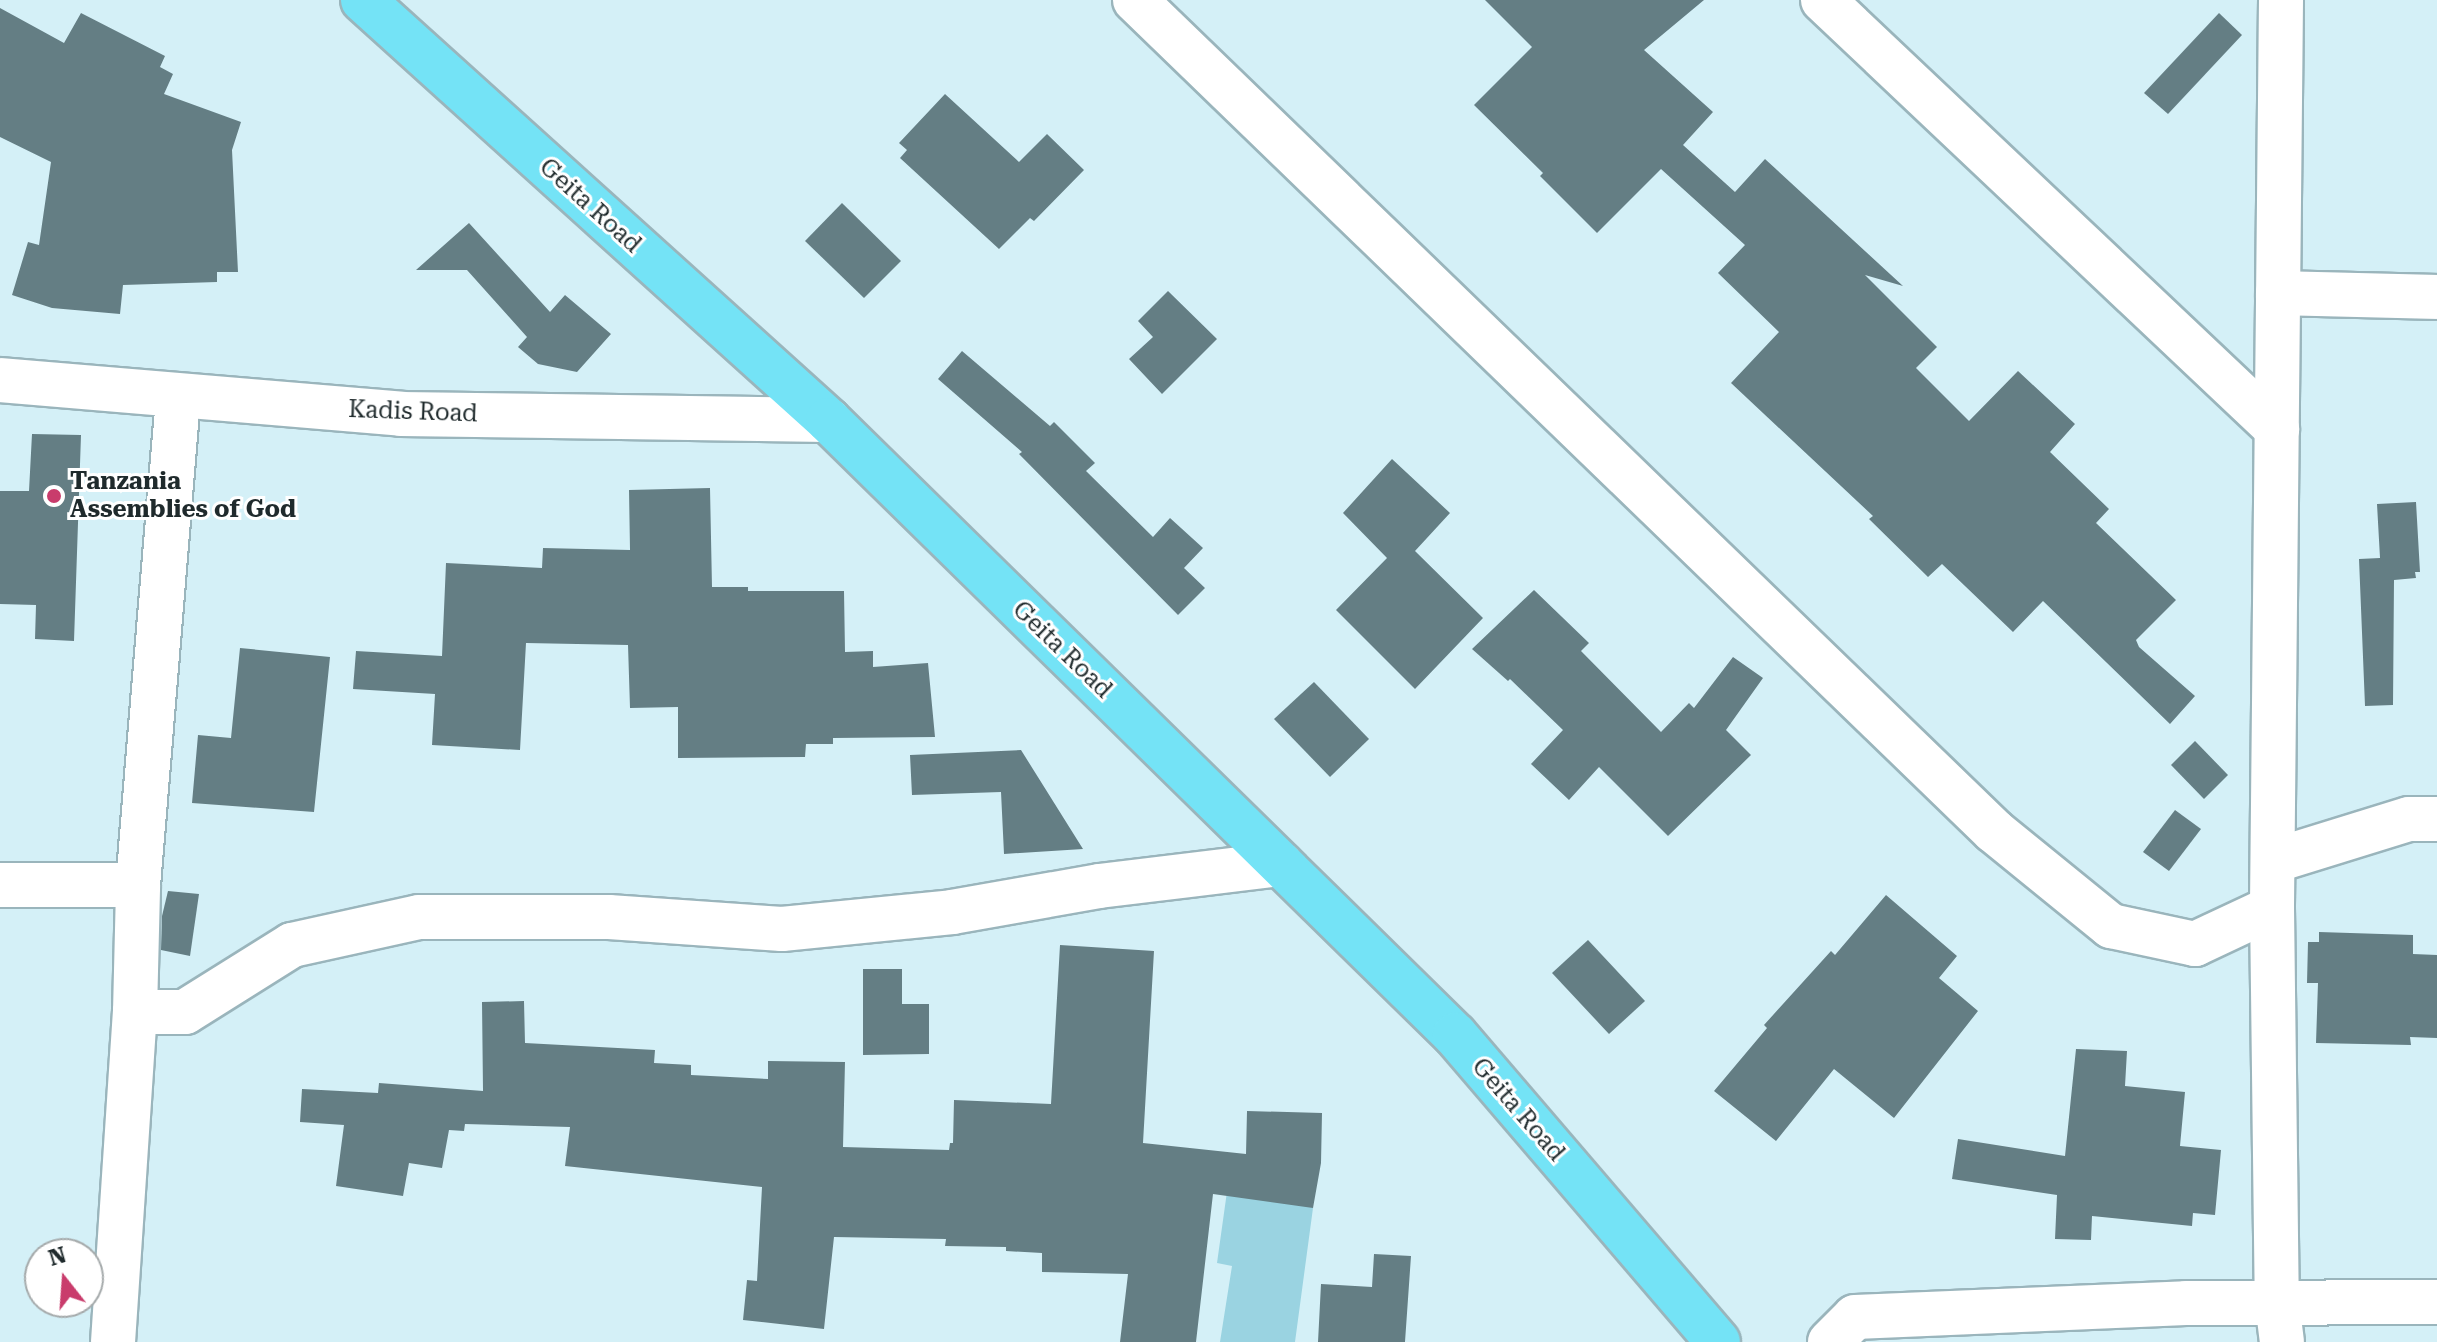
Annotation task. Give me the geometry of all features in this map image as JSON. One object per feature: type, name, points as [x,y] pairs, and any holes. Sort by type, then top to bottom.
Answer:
[{"type":"main road","name":"Geita Road","points":[[363,0],[828,420],[1455,1035],[1718,1342]]},
{"type":"street","points":[[1135,0],[1994,831],[2111,926],[2195,944],[2272,908]]},
{"type":"street","points":[[1823,0],[2277,429]]},
{"type":"street","points":[[2280,1322],[2272,908],[2281,0]]},
{"type":"street","points":[[2278,293],[2437,297]]},
{"type":"street","name":"Kadis Road","points":[[7,375],[178,397],[401,414],[828,420]]},
{"type":"street","points":[[113,1342],[135,1012],[138,885],[178,397]]},
{"type":"street","points":[[2273,861],[2409,819],[2437,819]]},
{"type":"street","points":[[135,1012],[185,1012],[292,945],[419,917],[609,917],[782,929],[952,912],[1099,886],[1281,864]]},
{"type":"street","points":[[0,885],[138,885]]},
{"type":"street","points":[[1830,1342],[1855,1317],[2280,1322],[2437,1302]]},
{"type":"shaded area","points":[[1231,1163],[1313,1208],[1295,1342],[1220,1342],[1232,1266],[1217,1263]]},
{"type":"building","points":[[1485,0],[1704,0],[1644,50],[1713,112],[1683,145],[1735,192],[1765,159],[1903,286],[1865,275],[1937,347],[1916,368],[1969,421],[2018,371],[2075,424],[2050,452],[2109,509],[2096,523],[2176,600],[2136,640],[2139,647],[2195,696],[2170,724],[2043,601],[2013,632],[1942,564],[1928,577],[1869,519],[1873,516],[1731,383],[1779,332],[1718,273],[1745,245],[1661,169],[1597,233],[1540,176],[1543,173],[1474,105],[1532,47]]},
{"type":"building","points":[[0,8],[64,43],[81,13],[165,56],[160,67],[173,74],[164,94],[241,122],[232,150],[238,272],[217,272],[217,282],[123,285],[120,314],[52,308],[12,295],[28,242],[39,245],[51,162],[0,137]]},
{"type":"building","points":[[2219,13],[2242,35],[2168,114],[2144,93]]},
{"type":"building","points":[[945,94],[1019,162],[1047,134],[1084,170],[1034,221],[1030,218],[999,249],[900,158],[907,150],[899,143]]},
{"type":"building","points":[[842,203],[901,261],[864,298],[805,241]]},
{"type":"building","points":[[469,223],[550,312],[565,295],[611,334],[577,372],[538,364],[518,347],[527,337],[467,270],[416,270]]},
{"type":"building","points":[[1168,291],[1217,339],[1162,394],[1129,359],[1153,337],[1138,321]]},
{"type":"building","points":[[962,351],[1050,426],[1054,422],[1095,463],[1086,471],[1153,537],[1170,518],[1203,548],[1184,568],[1205,588],[1178,615],[1019,454],[1022,452],[938,379]]},
{"type":"building","points":[[32,434],[81,435],[74,641],[35,639],[36,605],[0,604],[0,491],[29,491]]},
{"type":"building","points":[[1392,459],[1450,513],[1415,551],[1483,618],[1415,689],[1336,610],[1387,558],[1343,513]]},
{"type":"building","points":[[710,488],[712,587],[748,587],[748,591],[844,591],[845,652],[873,651],[873,667],[928,663],[935,737],[833,738],[833,744],[806,744],[805,757],[678,758],[678,707],[630,708],[628,645],[526,643],[520,750],[432,745],[435,694],[353,689],[356,651],[442,656],[446,563],[542,568],[543,548],[630,550],[629,490]]},
{"type":"building","points":[[2416,502],[2420,572],[2415,572],[2416,578],[2394,580],[2393,705],[2365,706],[2359,559],[2380,558],[2377,504]]},
{"type":"building","points":[[1534,590],[1589,643],[1581,651],[1661,732],[1689,703],[1694,708],[1733,657],[1763,678],[1726,730],[1751,755],[1668,836],[1599,767],[1569,800],[1531,764],[1563,730],[1510,679],[1508,681],[1472,649]]},
{"type":"building","points":[[240,648],[330,657],[314,812],[192,803],[198,735],[231,738]]},
{"type":"building","points":[[1314,682],[1369,739],[1330,777],[1274,719]]},
{"type":"building","points":[[2195,741],[2228,775],[2204,799],[2171,765]]},
{"type":"building","points":[[1021,750],[1083,849],[1004,854],[1001,792],[912,795],[910,755]]},
{"type":"building","points":[[2175,810],[2201,829],[2169,871],[2143,852]]},
{"type":"building","points":[[168,891],[199,894],[190,956],[161,950],[162,916]]},
{"type":"building","points":[[1886,895],[1957,956],[1939,978],[1978,1011],[1894,1118],[1834,1069],[1776,1141],[1714,1091],[1767,1028],[1764,1025],[1831,951],[1835,955]]},
{"type":"building","points":[[2319,932],[2413,935],[2413,954],[2437,955],[2437,1038],[2410,1037],[2411,1045],[2316,1043],[2318,983],[2307,983],[2308,942],[2319,942]]},
{"type":"building","points":[[1588,940],[1645,1001],[1609,1034],[1552,973]]},
{"type":"building","points":[[1060,945],[1154,951],[1143,1143],[1246,1154],[1247,1111],[1322,1113],[1321,1163],[1313,1208],[1213,1194],[1196,1342],[1120,1342],[1128,1274],[1042,1272],[1042,1253],[1006,1251],[1006,1247],[945,1246],[946,1239],[834,1237],[824,1329],[743,1320],[747,1280],[757,1281],[762,1187],[565,1166],[570,1127],[465,1124],[464,1131],[449,1130],[442,1168],[409,1163],[403,1196],[336,1186],[344,1125],[300,1122],[302,1089],[378,1093],[379,1083],[483,1091],[482,1002],[524,1001],[525,1043],[655,1050],[654,1063],[691,1065],[691,1075],[768,1079],[768,1061],[845,1062],[843,1147],[949,1150],[950,1143],[953,1143],[954,1100],[1051,1104]]},
{"type":"building","points":[[863,969],[902,969],[902,1004],[929,1004],[929,1054],[863,1055]]},
{"type":"building","points":[[2076,1049],[2127,1051],[2125,1086],[2185,1092],[2180,1146],[2221,1150],[2215,1215],[2193,1213],[2192,1226],[2092,1216],[2091,1240],[2055,1239],[2057,1195],[1952,1179],[1958,1139],[2065,1156]]},
{"type":"building","points":[[1374,1254],[1411,1256],[1405,1342],[1318,1342],[1321,1284],[1372,1287]]},
{"type":"place","name":"Tanzania Assemblies of God","points":[[54,496]]}]
